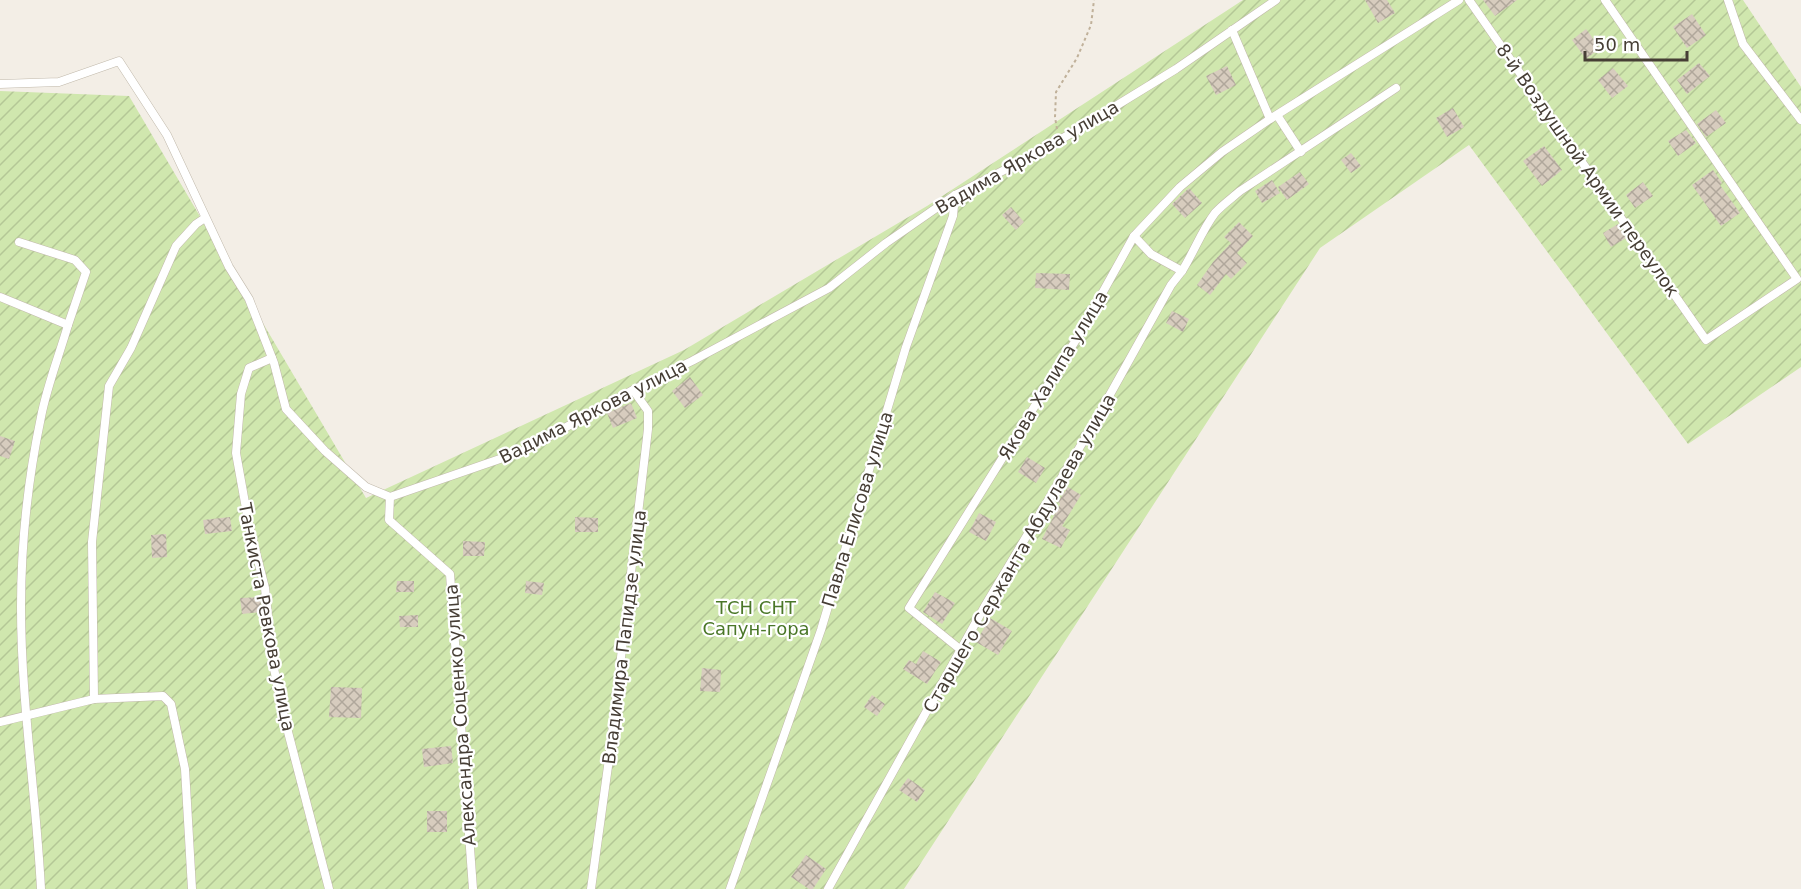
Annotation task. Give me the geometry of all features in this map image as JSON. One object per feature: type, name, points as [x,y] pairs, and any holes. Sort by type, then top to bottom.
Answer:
[{"type":"lane","name":"Вадима Яркова улица","points":[[390,497],[523,451],[633,390],[829,288],[886,243],[955,195],[1059,140],[1176,69],[1276,0]]},
{"type":"lane","name":"Якова Халипа улица","points":[[961,650],[909,608],[1079,335],[1134,236],[1180,187],[1222,152],[1273,117],[1459,0]]},
{"type":"lane","name":"8-й Воздушной Армии переулок","points":[[1469,0],[1706,340],[1799,278]]},
{"type":"lane","points":[[1605,0],[1799,278]]},
{"type":"lane","points":[[1728,0],[1743,44],[1801,120]]},
{"type":"lane","points":[[1232,30],[1273,117],[1301,152]]},
{"type":"lane","points":[[0,84],[58,82],[119,61],[167,135],[229,267],[249,299],[272,358],[286,409],[325,451],[366,487],[390,497]]},
{"type":"lane","points":[[1134,236],[1151,254],[1182,271],[1217,210],[1240,191],[1396,88]]},
{"type":"lane","name":"Павла Елисова улица","points":[[730,889],[821,630],[906,347],[953,216],[955,195]]},
{"type":"lane","points":[[94,699],[92,542],[109,386],[131,348],[177,246],[196,224],[205,218]]},
{"type":"lane","points":[[19,242],[75,260],[86,272],[41,416],[27,507],[21,606],[26,715],[38,830],[41,889]]},
{"type":"lane","name":"Старшего Сержанта Абдулаева улица","points":[[828,889],[986,604],[1182,271]]},
{"type":"lane","points":[[0,297],[68,325]]},
{"type":"lane","name":"Танкиста Ревкова улица","points":[[272,358],[249,368],[241,394],[236,453],[249,525],[265,588],[273,663],[281,705],[329,889]]},
{"type":"lane","name":"Владимира Папидзе улица","points":[[591,889],[609,759],[648,429],[648,411],[633,390]]},
{"type":"lane","name":"Александра Соценко улица","points":[[390,497],[389,520],[450,574],[473,889]]},
{"type":"lane","points":[[0,722],[94,699],[163,696],[171,704],[185,769],[192,889]]},
{"type":"path","points":[[1059,140],[1055,117],[1056,92],[1077,58],[1091,25],[1094,0]]},
{"type":"green space","name":"ТСН СНТ Сапун-гора","points":[[1243,0],[1743,0],[1801,87],[1801,367],[1688,444],[1469,145],[1320,248],[904,889],[0,889],[0,91],[129,96],[366,498],[684,350],[927,206]]},
{"type":"building","points":[[1365,0],[1387,0],[1395,13],[1378,23]]},
{"type":"building","points":[[1483,0],[1517,0],[1495,16]]},
{"type":"building","points":[[1692,14],[1706,35],[1687,48],[1673,27]]},
{"type":"building","points":[[1586,29],[1600,48],[1586,59],[1572,40]]},
{"type":"building","points":[[1699,63],[1710,76],[1687,94],[1677,80]]},
{"type":"building","points":[[1227,66],[1236,85],[1216,95],[1206,76]]},
{"type":"building","points":[[1613,68],[1628,86],[1612,98],[1598,80]]},
{"type":"building","points":[[1453,108],[1464,127],[1447,137],[1436,118]]},
{"type":"building","points":[[1716,110],[1726,123],[1706,137],[1697,124]]},
{"type":"building","points":[[1686,130],[1696,143],[1678,156],[1668,141]]},
{"type":"building","points":[[1544,146],[1562,170],[1542,186],[1523,161]]},
{"type":"building","points":[[1351,153],[1361,166],[1351,173],[1341,160]]},
{"type":"building","points":[[1713,170],[1722,183],[1720,185],[1740,213],[1721,226],[1692,185]]},
{"type":"building","points":[[1300,172],[1309,184],[1287,200],[1278,187]]},
{"type":"building","points":[[1272,180],[1280,193],[1262,203],[1255,191]]},
{"type":"building","points":[[1643,182],[1653,196],[1635,208],[1626,195]]},
{"type":"building","points":[[1189,188],[1202,203],[1185,218],[1172,204]]},
{"type":"building","points":[[1011,207],[1024,222],[1016,230],[1002,215]]},
{"type":"building","points":[[1239,222],[1253,236],[1237,253],[1247,263],[1231,279],[1226,274],[1210,295],[1197,285],[1213,262],[1231,243],[1224,237]]},
{"type":"building","points":[[1618,224],[1626,238],[1611,247],[1603,233]]},
{"type":"building","points":[[1036,273],[1070,274],[1069,290],[1035,288]]},
{"type":"building","points":[[1172,311],[1189,319],[1183,332],[1166,323]]},
{"type":"building","points":[[690,377],[703,395],[685,408],[672,391]]},
{"type":"building","points":[[631,403],[637,418],[613,428],[607,413]]},
{"type":"building","points":[[0,436],[15,441],[9,459],[0,456]]},
{"type":"building","points":[[1027,457],[1045,468],[1036,483],[1018,472]]},
{"type":"building","points":[[1068,487],[1081,495],[1062,526],[1070,530],[1061,548],[1042,539],[1060,504],[1058,502]]},
{"type":"building","points":[[979,513],[996,522],[986,541],[969,532]]},
{"type":"building","points":[[230,517],[232,531],[205,534],[203,520]]},
{"type":"building","points":[[575,517],[598,518],[598,532],[575,532]]},
{"type":"building","points":[[166,534],[167,557],[152,558],[151,535]]},
{"type":"building","points":[[463,541],[485,542],[484,556],[463,556]]},
{"type":"building","points":[[397,581],[414,581],[414,592],[396,592]]},
{"type":"building","points":[[526,581],[544,583],[542,595],[525,593]]},
{"type":"building","points":[[935,592],[955,603],[942,624],[923,612]]},
{"type":"building","points":[[260,597],[262,612],[242,614],[240,598]]},
{"type":"building","points":[[418,615],[418,627],[400,627],[399,616]]},
{"type":"building","points":[[990,618],[1012,631],[998,655],[976,642]]},
{"type":"building","points":[[923,651],[941,662],[927,684],[903,669],[909,660],[916,664]]},
{"type":"building","points":[[702,668],[721,670],[720,692],[700,691]]},
{"type":"building","points":[[331,687],[362,688],[361,718],[329,717]]},
{"type":"building","points":[[872,695],[885,704],[877,716],[864,707]]},
{"type":"building","points":[[451,746],[453,763],[424,767],[422,749]]},
{"type":"building","points":[[908,778],[925,790],[917,802],[899,790]]},
{"type":"building","points":[[427,811],[447,811],[447,832],[427,832]]},
{"type":"building","points":[[806,855],[826,869],[813,889],[809,889],[791,877]]}]
